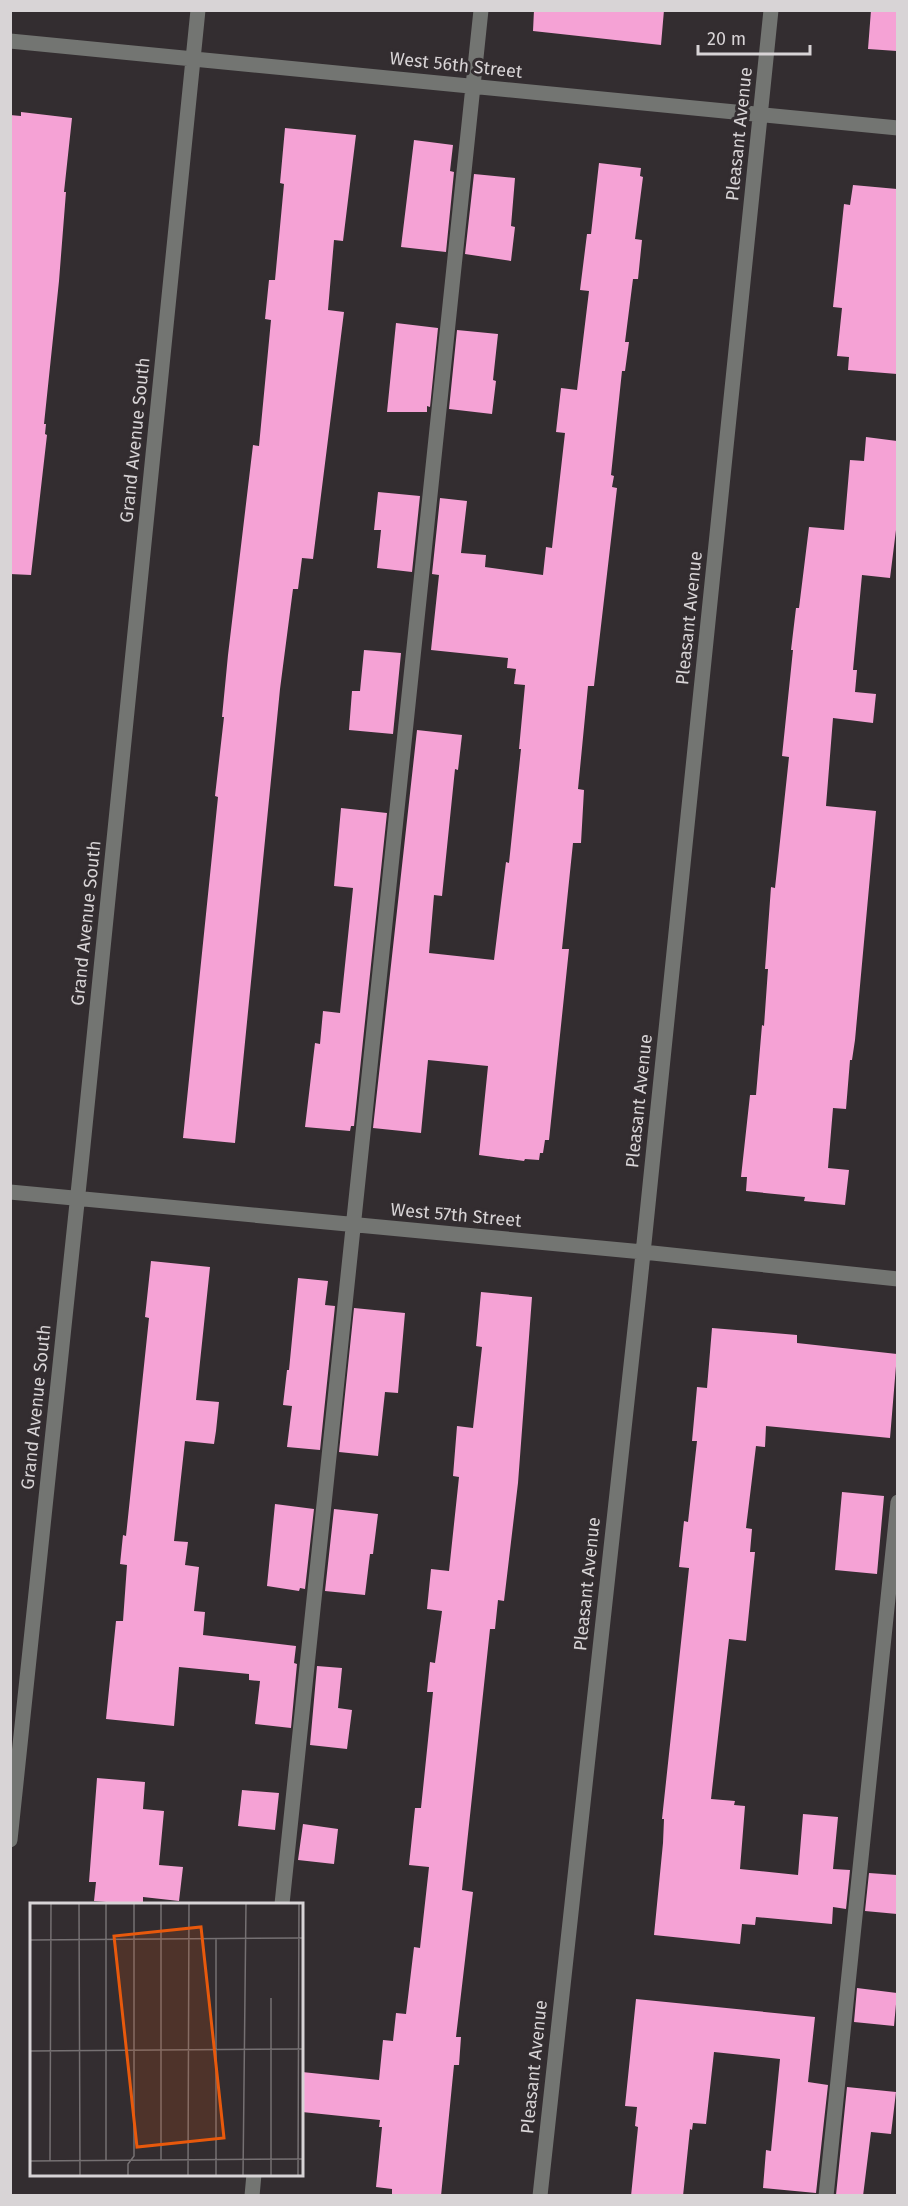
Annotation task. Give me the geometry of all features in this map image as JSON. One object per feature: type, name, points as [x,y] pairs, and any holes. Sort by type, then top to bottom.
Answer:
[{"type":"street","name":"Grand Avenue South","points":[[10,1840],[78,1200],[198,10]]},
{"type":"street","points":[[282,1903],[481,10]]},
{"type":"street","name":"Pleasant Avenue","points":[[540,2196],[644,1251],[771,10]]},
{"type":"street","name":"West 56th Street","points":[[10,41],[897,128]]},
{"type":"street","name":"West 57th Street","points":[[10,1192],[644,1251],[897,1279]]},
{"type":"street","points":[[825,2196],[897,1502]]},
{"type":"street","points":[[252,2196],[254,2176]]},
{"type":"building","points":[[534,10],[664,10],[661,45],[533,31]]},
{"type":"building","points":[[871,10],[897,10],[897,51],[868,49]]},
{"type":"building","points":[[21,112],[72,118],[64,192],[66,192],[59,281],[44,424],[46,424],[45,434],[47,435],[31,575],[10,574],[10,115],[21,116]]},
{"type":"building","points":[[285,128],[356,135],[343,241],[334,240],[328,310],[344,312],[313,559],[302,558],[298,589],[293,589],[280,689],[235,1143],[183,1138],[218,797],[215,796],[228,655],[253,445],[259,446],[271,320],[265,319],[269,280],[275,280],[284,184],[280,183]]},
{"type":"building","points":[[414,140],[453,145],[450,171],[454,172],[446,252],[401,247]]},
{"type":"building","points":[[599,163],[641,168],[640,176],[643,177],[635,239],[642,240],[638,279],[633,279],[625,342],[629,342],[625,371],[622,371],[611,475],[614,476],[612,487],[617,488],[594,686],[588,686],[578,789],[584,790],[581,843],[573,843],[562,949],[569,949],[549,1140],[545,1140],[543,1153],[540,1153],[539,1160],[525,1159],[524,1161],[479,1155],[488,1066],[428,1060],[421,1133],[373,1128],[417,730],[462,735],[458,770],[455,769],[442,896],[434,895],[429,953],[494,960],[506,862],[509,863],[525,685],[514,684],[516,669],[507,668],[508,658],[431,650],[439,575],[432,574],[440,498],[467,501],[461,553],[486,555],[485,567],[543,575],[546,547],[552,548],[565,433],[556,432],[561,388],[577,390],[589,291],[580,290],[587,234],[591,234]]},
{"type":"building","points":[[474,174],[515,178],[511,226],[515,227],[511,261],[465,254]]},
{"type":"building","points":[[853,185],[897,189],[897,374],[848,370],[849,357],[837,356],[842,308],[833,307],[844,204],[850,205]]},
{"type":"building","points":[[396,323],[438,328],[430,407],[427,406],[427,412],[387,412]]},
{"type":"building","points":[[457,330],[498,334],[492,414],[449,409]]},
{"type":"building","points":[[866,437],[897,441],[897,522],[890,578],[862,575],[853,670],[857,670],[855,692],[876,694],[873,723],[833,718],[826,806],[876,811],[855,1040],[852,1060],[850,1060],[846,1109],[833,1108],[828,1168],[849,1170],[845,1205],[804,1201],[805,1197],[746,1191],[747,1177],[741,1177],[750,1095],[756,1095],[762,1025],[764,1026],[768,969],[765,969],[771,887],[775,888],[789,757],[782,756],[793,650],[791,650],[796,608],[799,608],[809,527],[844,530],[850,460],[864,461]]},
{"type":"building","points":[[378,492],[420,496],[412,572],[377,568],[381,530],[374,530]]},
{"type":"building","points":[[364,650],[401,653],[393,734],[349,730],[352,691],[360,691]]},
{"type":"building","points":[[341,808],[387,813],[354,1126],[351,1126],[350,1131],[305,1127],[315,1043],[320,1044],[323,1011],[340,1013],[353,888],[334,886]]},
{"type":"building","points":[[151,1261],[210,1267],[196,1400],[219,1402],[216,1431],[214,1444],[185,1441],[174,1541],[188,1542],[185,1565],[199,1567],[194,1611],[205,1612],[203,1635],[296,1646],[294,1663],[297,1664],[291,1728],[255,1724],[260,1681],[249,1680],[249,1674],[179,1667],[174,1726],[106,1719],[116,1621],[123,1621],[127,1565],[120,1564],[123,1535],[126,1536],[149,1318],[145,1317]]},
{"type":"building","points":[[298,1278],[328,1281],[325,1305],[335,1306],[320,1450],[287,1447],[292,1406],[283,1405],[287,1370],[289,1370]]},
{"type":"building","points":[[481,1292],[532,1297],[518,1483],[504,1601],[498,1600],[495,1629],[490,1629],[462,1890],[473,1892],[456,2037],[461,2037],[459,2065],[454,2065],[441,2196],[392,2196],[392,2189],[376,2187],[382,2127],[379,2127],[380,2120],[303,2112],[303,2072],[379,2080],[383,2040],[393,2041],[396,2013],[406,2014],[414,1947],[420,1948],[429,1867],[409,1865],[415,1808],[421,1808],[433,1692],[427,1692],[430,1662],[435,1663],[442,1611],[427,1609],[431,1569],[449,1571],[459,1477],[453,1476],[457,1426],[473,1428],[482,1347],[476,1346]]},
{"type":"building","points":[[354,1308],[405,1313],[398,1393],[385,1392],[378,1456],[339,1452]]},
{"type":"building","points":[[712,1328],[797,1335],[797,1343],[897,1354],[890,1438],[766,1426],[765,1447],[756,1446],[746,1528],[752,1529],[750,1552],[755,1552],[746,1641],[729,1639],[711,1799],[735,1801],[734,1805],[745,1806],[740,1869],[798,1875],[803,1814],[838,1817],[833,1869],[850,1870],[846,1909],[833,1907],[832,1924],[756,1917],[755,1925],[742,1924],[740,1944],[654,1935],[663,1843],[664,1819],[662,1819],[689,1568],[679,1567],[684,1521],[688,1522],[697,1441],[692,1441],[697,1387],[707,1388]]},
{"type":"building","points":[[842,1492],[884,1496],[877,1574],[835,1570]]},
{"type":"building","points":[[275,1504],[314,1509],[305,1589],[300,1588],[299,1591],[267,1586]]},
{"type":"building","points":[[334,1509],[378,1514],[365,1595],[325,1591]]},
{"type":"building","points":[[317,1666],[342,1668],[338,1708],[352,1710],[347,1749],[310,1745]]},
{"type":"building","points":[[97,1778],[145,1782],[143,1809],[164,1811],[159,1865],[183,1867],[179,1901],[143,1897],[143,1903],[94,1901],[96,1882],[89,1882]]},
{"type":"building","points":[[242,1790],[279,1793],[275,1830],[238,1826]]},
{"type":"building","points":[[303,1824],[338,1829],[334,1864],[298,1860]]},
{"type":"building","points":[[869,1873],[897,1875],[897,1914],[865,1911]]},
{"type":"building","points":[[857,1988],[897,1993],[894,2026],[854,2022]]},
{"type":"building","points":[[636,1999],[815,2017],[808,2082],[828,2085],[816,2193],[763,2188],[766,2150],[771,2151],[780,2059],[714,2052],[706,2124],[693,2123],[692,2130],[690,2129],[683,2196],[631,2196],[638,2127],[635,2126],[637,2107],[625,2106]]},
{"type":"building","points":[[847,2087],[896,2092],[891,2134],[871,2132],[863,2196],[836,2195]]}]
